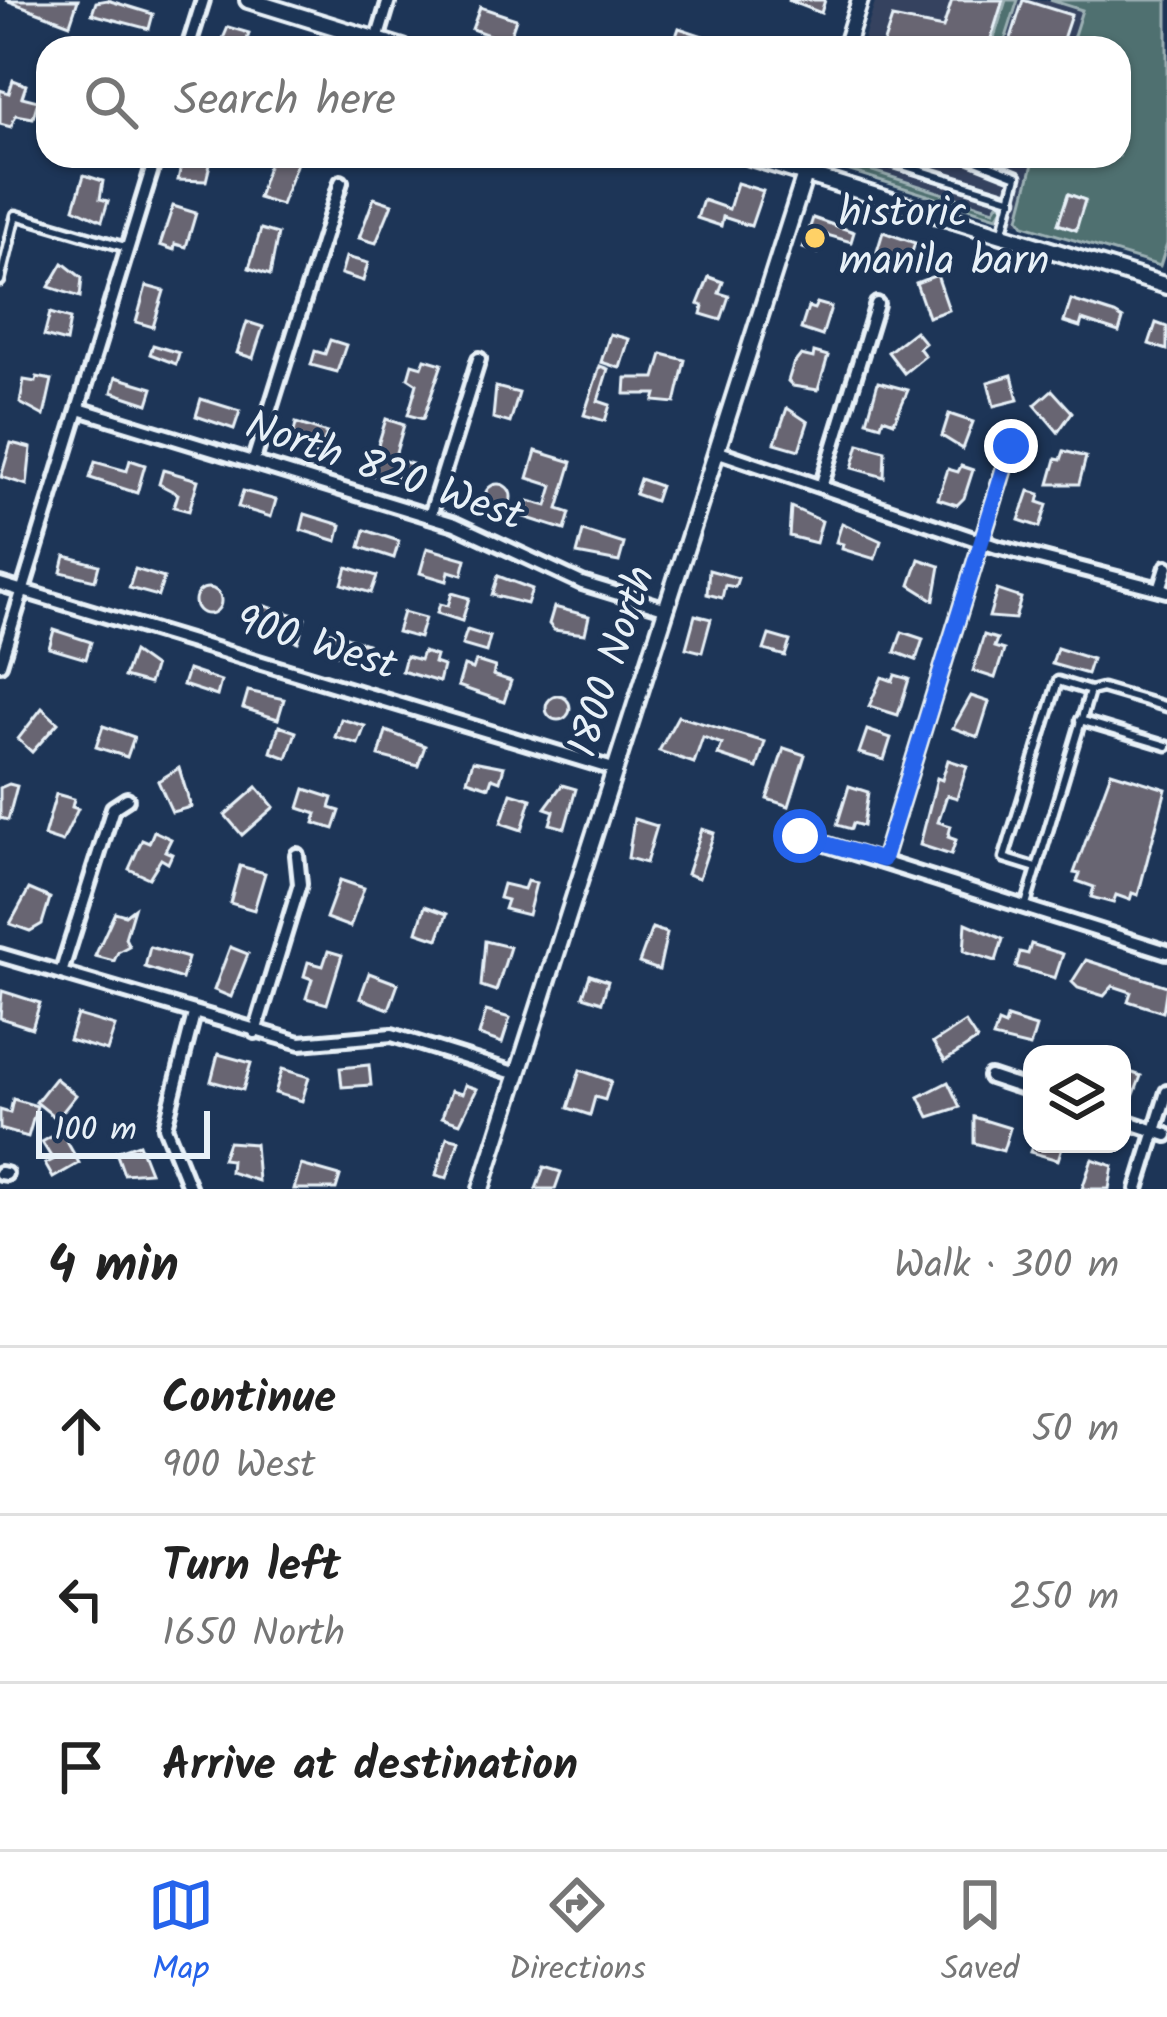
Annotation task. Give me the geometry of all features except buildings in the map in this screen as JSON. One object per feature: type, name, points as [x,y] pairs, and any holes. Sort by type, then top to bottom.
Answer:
[{"type":"street","points":[[192,36],[203,0]]},
{"type":"street","points":[[248,0],[363,36]]},
{"type":"street","points":[[377,36],[389,0]]},
{"type":"street","points":[[849,36],[860,0]]},
{"type":"street","points":[[0,664],[152,168]]},
{"type":"street","points":[[785,168],[1167,286]]},
{"type":"street","name":"1800 North","points":[[482,1189],[806,168]]},
{"type":"street","points":[[254,460],[341,182]]},
{"type":"street","points":[[822,484],[877,304]]},
{"type":"street","points":[[430,516],[479,359]]},
{"type":"street","name":"North 820 West","points":[[80,409],[430,516],[489,537],[582,583],[664,608]]},
{"type":"street","points":[[883,860],[1011,446]]},
{"type":"street","points":[[716,452],[822,484],[982,542],[1163,590],[1167,567]]},
{"type":"street","name":"900 West","points":[[0,584],[613,769]]},
{"type":"street","points":[[61,974],[113,808],[127,799]]},
{"type":"street","points":[[800,836],[1167,952]]},
{"type":"street","points":[[255,1033],[300,884],[298,855]]},
{"type":"street","points":[[0,955],[255,1033],[299,1043],[392,1035],[517,1074]]},
{"type":"street","points":[[190,1189],[165,1127],[194,1014]]},
{"type":"street","points":[[990,1077],[1023,1088]]},
{"type":"street","points":[[1137,1189],[1161,1133],[1167,1092]]},
{"type":"street","points":[[1131,1123],[1161,1133]]},
{"type":"lane","points":[[912,168],[1013,199]]},
{"type":"lane","points":[[1002,168],[1014,172],[1018,182],[1002,234]]},
{"type":"lane","points":[[0,281],[10,223],[16,215],[128,248]]},
{"type":"lane","points":[[1036,868],[1004,858],[1058,680],[1167,707]]},
{"type":"lane","points":[[1024,908],[1090,691]]},
{"type":"lane","points":[[1080,720],[1167,746]]},
{"type":"shaded area","points":[[876,0],[1167,0],[1167,244],[1160,266],[840,168],[1131,168],[1131,36],[865,36]]},
{"type":"green space","points":[[1006,0],[1018,0],[1007,36],[995,36]]},
{"type":"green space","points":[[1050,0],[1167,0],[1167,244],[1160,266],[1024,225],[1019,218],[1032,168],[1131,168],[1131,36],[1074,36],[1082,10]],"holes":[[[1069,194],[1086,201],[1074,226],[1078,230],[1058,224]]]},
{"type":"green space","points":[[841,168],[863,168],[994,210],[999,202],[1004,206],[997,217]]},
{"type":"place","name":"historic manila barn","points":[[815,238]]},
{"type":"route","points":[[800,836],[883,860],[1011,446]]}]
